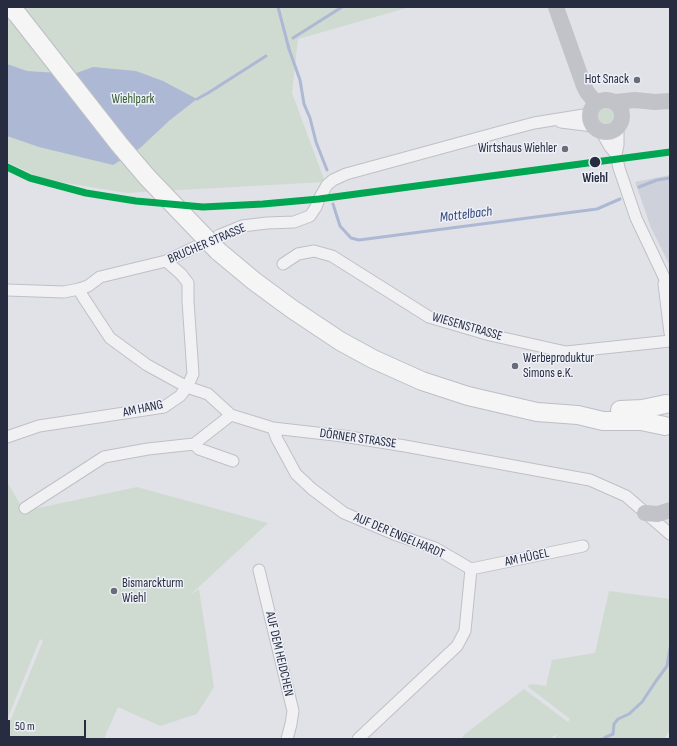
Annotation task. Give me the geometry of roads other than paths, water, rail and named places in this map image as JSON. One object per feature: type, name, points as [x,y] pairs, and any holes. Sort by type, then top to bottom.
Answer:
[{"type":"main road","points":[[10,7],[18,15],[119,144],[147,177],[218,250],[254,281],[292,310],[340,341],[373,359],[422,381],[468,396],[537,412],[578,415],[603,421],[641,421],[668,429]]},
{"type":"main road","points":[[578,415],[603,410],[642,409],[668,402]]},
{"type":"main road","points":[[668,402],[664,409],[663,415],[663,420],[668,429]]},
{"type":"street","points":[[556,7],[584,86],[588,92],[595,118],[610,147],[616,154]]},
{"type":"street","points":[[595,118],[603,100],[615,102],[635,100],[663,102]]},
{"type":"street","points":[[615,102],[621,110],[616,154],[619,168],[636,218],[670,292]]},
{"type":"street","points":[[595,118],[605,132],[610,131],[620,122],[663,102]]},
{"type":"street","name":"BRUCHER STRASSE","points":[[7,290],[64,292],[79,289],[88,286],[100,277],[166,262],[242,226],[294,222],[310,216],[327,185],[333,180],[346,174],[534,123],[595,118]]},
{"type":"street","name":"WIESENSTRASSE","points":[[283,264],[298,254],[314,251],[332,256],[429,317],[490,335],[566,352],[670,341]]},
{"type":"street","name":"AM HANG","points":[[7,437],[39,426],[164,407],[180,396],[187,387],[193,374],[188,283],[182,274],[166,262]]},
{"type":"street","points":[[663,275],[670,333]]},
{"type":"street","name":"DÖRNER STRASSE","points":[[79,289],[110,338],[147,365],[187,387],[208,394],[232,415],[273,428],[343,436],[590,480],[626,496],[670,534]]},
{"type":"street","points":[[25,508],[104,457],[148,449],[194,444],[232,415]]},
{"type":"street","name":"AUF DER ENGELHARDT","points":[[273,428],[277,439],[296,474],[312,489],[344,513],[394,534],[435,548],[470,570]]},
{"type":"street","points":[[194,444],[199,449],[234,461]]},
{"type":"street","points":[[645,513],[658,514],[670,510]]},
{"type":"street","name":"AM HÜGEL","points":[[470,570],[583,546]]},
{"type":"street","name":"AUF DEM HEIDCHEN","points":[[259,570],[293,711],[291,724],[286,739]]},
{"type":"street","points":[[358,739],[457,646],[465,631],[470,570]]},
{"type":"water","points":[[7,64],[27,71],[74,74],[93,67],[136,71],[163,81],[197,99],[170,120],[140,148],[113,165],[39,147],[7,136]]},
{"type":"waterway","name":"Mottelbach","points":[[278,7],[289,49],[300,80],[304,104],[327,170]]},
{"type":"waterway","points":[[293,38],[342,7]]},
{"type":"waterway","points":[[197,99],[266,56]]},
{"type":"waterway","name":"Mottelbach","points":[[639,187],[657,180],[670,178]]},
{"type":"waterway","name":"Mottelbach","points":[[333,204],[340,226],[351,238],[359,240],[597,209],[620,199]]},
{"type":"waterway","name":"Mottelbach","points":[[603,739],[613,734],[614,724],[618,719],[629,714],[642,702],[667,666],[670,648]]},
{"type":"place","name":"Hot Snack","points":[[637,80]]},
{"type":"place","name":"Wirtshaus Wiehler","points":[[565,149]]},
{"type":"place","name":"Wiehl","points":[[595,162]]},
{"type":"place","name":"Werbeproduktur Simons e.K.","points":[[515,366]]},
{"type":"place","name":"Bismarckturm Wiehl","points":[[114,591]]},
{"type":"park label","name":"Wiehlpark","points":[[133,100]]}]
